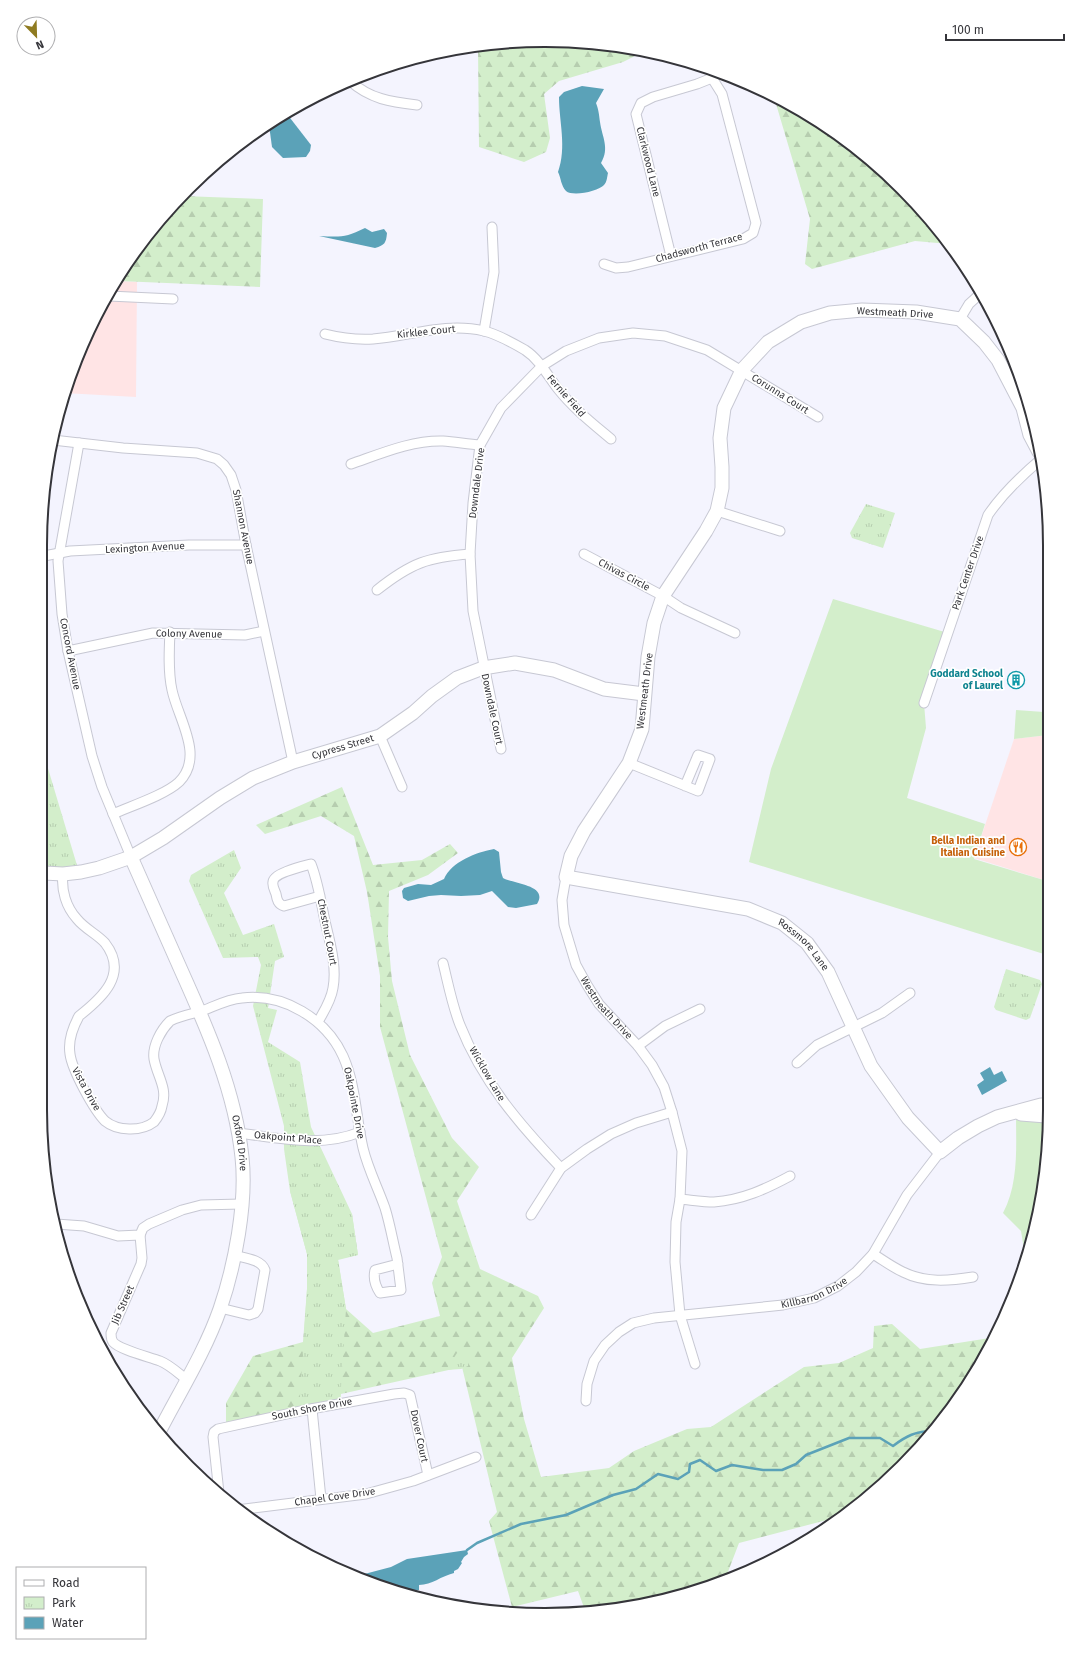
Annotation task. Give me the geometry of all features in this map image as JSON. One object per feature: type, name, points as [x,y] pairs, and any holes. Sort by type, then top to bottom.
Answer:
[{"type":"street","name":"Clarkwood Lane","points":[[671,256],[636,114],[641,103],[697,84],[712,76]]},
{"type":"street","name":"Chadsworth Terrace","points":[[604,264],[616,268],[622,268],[743,239],[753,233],[756,223],[722,94],[716,77]]},
{"type":"street","points":[[354,85],[371,96],[387,102],[417,105]]},
{"type":"street","points":[[484,331],[494,272],[492,228]]},
{"type":"street","points":[[114,296],[173,299]]},
{"type":"street","points":[[977,297],[969,304],[960,319],[984,342],[998,360],[1022,408],[1030,436]]},
{"type":"street","name":"Westmeath Drive","points":[[695,1364],[680,1315],[675,1262],[676,1222],[680,1199],[682,1151],[664,1087],[652,1065],[638,1046],[599,1004],[586,985],[576,965],[564,925],[562,900],[571,856],[584,831],[629,763],[642,729],[648,657],[654,623],[663,596],[706,531],[718,510],[722,488],[720,438],[724,408],[742,370],[768,342],[801,322],[830,313],[862,310],[916,312],[960,319]]},
{"type":"street","name":"Kirklee Court","points":[[325,334],[344,339],[373,339],[434,329],[458,328],[484,331],[527,351],[542,366]]},
{"type":"street","name":"Downdale Drive","points":[[483,668],[473,611],[470,554],[473,503],[480,446],[501,408],[542,366],[566,351],[599,338],[633,333],[665,336],[707,350],[742,370]]},
{"type":"street","name":"Fernie Field","points":[[542,366],[558,389],[582,416],[611,439]]},
{"type":"street","name":"Corunna Court","points":[[742,370],[818,417]]},
{"type":"street","name":"Shannon Avenue","points":[[59,441],[123,448],[197,453],[217,459],[224,465],[235,484],[246,545],[293,762]]},
{"type":"street","points":[[351,464],[395,449],[418,444],[442,441],[480,446]]},
{"type":"street","name":"Concord Avenue","points":[[79,443],[58,561],[60,594],[68,651],[86,731],[98,775],[131,857]]},
{"type":"street","name":"Park Center Drive","points":[[924,703],[988,515],[1005,492],[1036,464]]},
{"type":"street","points":[[718,510],[780,531]]},
{"type":"street","name":"Lexington Avenue","points":[[47,555],[60,552],[189,545],[246,545]]},
{"type":"street","points":[[378,590],[395,575],[421,562],[441,556],[470,554]]},
{"type":"street","name":"Chivas Circle","points":[[584,554],[663,596],[681,608],[735,632]]},
{"type":"street","name":"Colony Avenue","points":[[68,651],[146,633],[170,632],[245,635],[264,631]]},
{"type":"street","points":[[113,814],[172,787],[183,777],[189,764],[191,753],[189,743],[172,689],[170,667],[170,632]]},
{"type":"street","name":"Cypress Street","points":[[47,873],[63,874],[99,868],[131,857],[163,838],[231,791],[253,778],[293,762],[380,736],[414,713],[432,696],[457,678],[483,668],[515,663],[554,670],[604,689],[644,694]]},
{"type":"street","name":"Downdale Court","points":[[483,668],[501,749]]},
{"type":"street","points":[[380,736],[402,787]]},
{"type":"street","points":[[629,763],[685,786]]},
{"type":"street","name":"Oxford Drive","points":[[131,857],[200,1011],[224,1076],[239,1133],[242,1172],[241,1204],[234,1255],[220,1308],[208,1337],[162,1427]]},
{"type":"street","name":"Chestnut Court","points":[[318,1022],[330,1000],[335,977],[334,965],[320,896],[311,864],[277,876],[273,883],[278,902],[284,906],[320,896]]},
{"type":"street","name":"Vista Drive","points":[[63,874],[63,890],[72,913],[83,925],[106,944],[114,964],[114,974],[102,996],[77,1019],[73,1032],[70,1052],[73,1066],[79,1079],[101,1116],[107,1122],[121,1128],[137,1128],[148,1125],[158,1117],[163,1104],[164,1092],[154,1061],[155,1049],[159,1038],[170,1021],[200,1011]]},
{"type":"street","name":"Rossmore Lane","points":[[566,877],[748,909],[782,924],[807,943],[828,972],[871,1066],[908,1118],[940,1152]]},
{"type":"street","name":"Wicklow Lane","points":[[443,963],[460,1024],[480,1067],[505,1105],[524,1130],[561,1168]]},
{"type":"street","points":[[797,1063],[817,1045],[882,1013],[910,993]]},
{"type":"street","name":"Oakpointe Drive","points":[[200,1011],[229,1000],[255,997],[280,1002],[305,1013],[318,1022],[336,1042],[344,1058],[352,1086],[367,1162],[385,1209],[398,1264],[401,1290],[380,1293],[376,1288],[374,1274],[375,1270],[398,1264]]},
{"type":"street","points":[[638,1046],[665,1026],[700,1009]]},
{"type":"street","name":"Killbarron Drive","points":[[586,1401],[587,1384],[594,1361],[605,1345],[614,1336],[633,1323],[654,1318],[783,1305],[814,1298],[838,1286],[856,1272],[873,1254],[907,1195],[940,1152],[958,1138],[997,1117],[1043,1105]]},
{"type":"street","points":[[531,1215],[561,1168],[587,1149],[611,1134],[636,1122],[672,1112]]},
{"type":"street","name":"Killbarron Drive","points":[[1016,1113],[1043,1116]]},
{"type":"street","name":"Oakpoint Place","points":[[239,1133],[320,1142],[337,1139],[360,1132]]},
{"type":"street","points":[[680,1199],[714,1202],[738,1198],[762,1191],[790,1176]]},
{"type":"street","points":[[61,1224],[84,1226],[118,1236],[140,1235],[143,1228],[149,1224],[182,1210],[208,1204],[241,1204]]},
{"type":"street","name":"Jib Street","points":[[140,1235],[142,1258],[141,1264],[111,1333],[112,1338],[115,1343],[125,1348],[170,1366],[186,1379]]},
{"type":"street","points":[[873,1254],[903,1273],[932,1281],[951,1281],[973,1277]]},
{"type":"street","points":[[220,1308],[249,1315],[255,1313],[258,1309],[265,1270],[264,1266],[260,1263],[234,1255]]},
{"type":"street","name":"South Shore Drive","points":[[218,1485],[213,1444],[214,1432],[220,1428],[394,1394],[408,1393],[410,1397]]},
{"type":"street","name":"Dover Court","points":[[410,1397],[428,1475]]},
{"type":"street","points":[[312,1409],[321,1499]]},
{"type":"street","name":"Chapel Cove Drive","points":[[247,1509],[366,1494],[428,1475],[476,1457]]},
{"type":"shaded area","points":[[123,281],[137,282],[136,397],[71,393],[85,354],[98,325]]},
{"type":"shaded area","points":[[1043,736],[1043,880],[974,858],[1014,739]]},
{"type":"green space","points":[[545,47],[610,51],[635,56],[623,62],[559,81],[544,94],[550,138],[546,152],[524,162],[479,147],[478,51]]},
{"type":"green space","points":[[776,104],[822,131],[873,171],[897,193],[941,243],[915,241],[812,269],[805,264],[810,219]]},
{"type":"green space","points":[[190,196],[263,199],[260,287],[123,281],[150,242]]},
{"type":"green space","points":[[866,504],[895,513],[883,548],[852,538],[850,533]]},
{"type":"green space","points":[[833,599],[948,633],[924,703],[926,728],[907,798],[985,824],[974,859],[1043,880],[1043,954],[749,862],[771,769]]},
{"type":"green space","points":[[1016,710],[1043,712],[1043,736],[1014,739]]},
{"type":"green space","points":[[47,765],[79,872],[47,871]]},
{"type":"green space","points":[[342,787],[373,865],[422,860],[450,844],[458,853],[428,875],[389,891],[388,937],[392,981],[410,1055],[452,1138],[479,1167],[457,1201],[480,1269],[538,1296],[544,1308],[512,1358],[524,1419],[541,1477],[609,1468],[634,1451],[687,1429],[711,1427],[804,1367],[839,1363],[873,1348],[874,1326],[892,1324],[920,1349],[987,1338],[959,1387],[940,1413],[897,1462],[848,1505],[828,1520],[739,1543],[727,1573],[705,1582],[674,1591],[610,1604],[584,1606],[578,1591],[512,1607],[489,1521],[497,1512],[462,1367],[341,1394],[340,1403],[226,1427],[226,1403],[253,1356],[303,1342],[307,1289],[307,1254],[290,1191],[352,1214],[358,1255],[338,1260],[346,1309],[373,1333],[440,1316],[432,1283],[442,1257],[380,1027],[380,976],[367,892],[354,836],[321,816],[265,834],[256,825]]},
{"type":"green space","points":[[234,850],[241,868],[224,893],[243,935],[274,924],[284,957],[275,961],[268,1008],[277,1010],[268,1042],[300,1062],[311,1127],[352,1214],[358,1255],[338,1259],[346,1309],[340,1403],[299,1411],[307,1289],[307,1254],[290,1191],[284,1149],[284,1126],[253,1006],[261,965],[258,957],[223,958],[189,881],[191,875]]},
{"type":"green space","points":[[1006,969],[1040,980],[1042,984],[1030,1018],[1026,1020],[996,1010],[994,1007]]},
{"type":"green space","points":[[1016,1113],[1043,1116],[1039,1175],[1024,1247],[1021,1231],[1003,1213],[1012,1189],[1016,1164]]},
{"type":"green space","points":[[457,1353],[469,1354],[468,1366],[461,1369],[446,1370]]},
{"type":"water","points":[[582,86],[604,89],[596,103],[605,142],[604,158],[601,163],[608,173],[606,182],[601,187],[586,192],[569,193],[564,189],[558,172],[562,153],[559,97],[564,92]]},
{"type":"water","points":[[290,118],[311,145],[310,151],[306,157],[283,158],[272,147],[270,130]]},
{"type":"water","points":[[365,228],[372,232],[384,229],[387,233],[384,243],[375,248],[319,236],[342,236],[352,234]]},
{"type":"water","points":[[494,849],[499,852],[503,878],[534,889],[538,893],[539,898],[537,904],[516,908],[508,907],[492,891],[480,895],[429,896],[408,901],[403,898],[402,891],[404,888],[418,884],[431,885],[444,879],[452,868],[465,859]]},
{"type":"water","points":[[990,1067],[994,1075],[1002,1071],[1007,1081],[982,1095],[977,1085],[984,1080],[980,1073]]},
{"type":"water","points":[[467,1550],[468,1554],[464,1557],[461,1562],[462,1563],[458,1569],[454,1571],[454,1573],[428,1584],[419,1585],[419,1590],[416,1591],[364,1574],[391,1567],[407,1559]]},
{"type":"waterway","points":[[467,1550],[477,1543],[521,1524],[566,1515],[613,1495],[636,1489],[658,1474],[678,1479],[689,1472],[690,1464],[700,1460],[716,1471],[732,1465],[763,1470],[782,1470],[796,1464],[806,1455],[849,1438],[880,1438],[893,1446],[902,1439],[924,1432]]},
{"type":"place","name":"Goddard School of Laurel","points":[[1016,680]]},
{"type":"place","name":"Bella Indian and Italian Cuisine","points":[[1018,847]]}]
